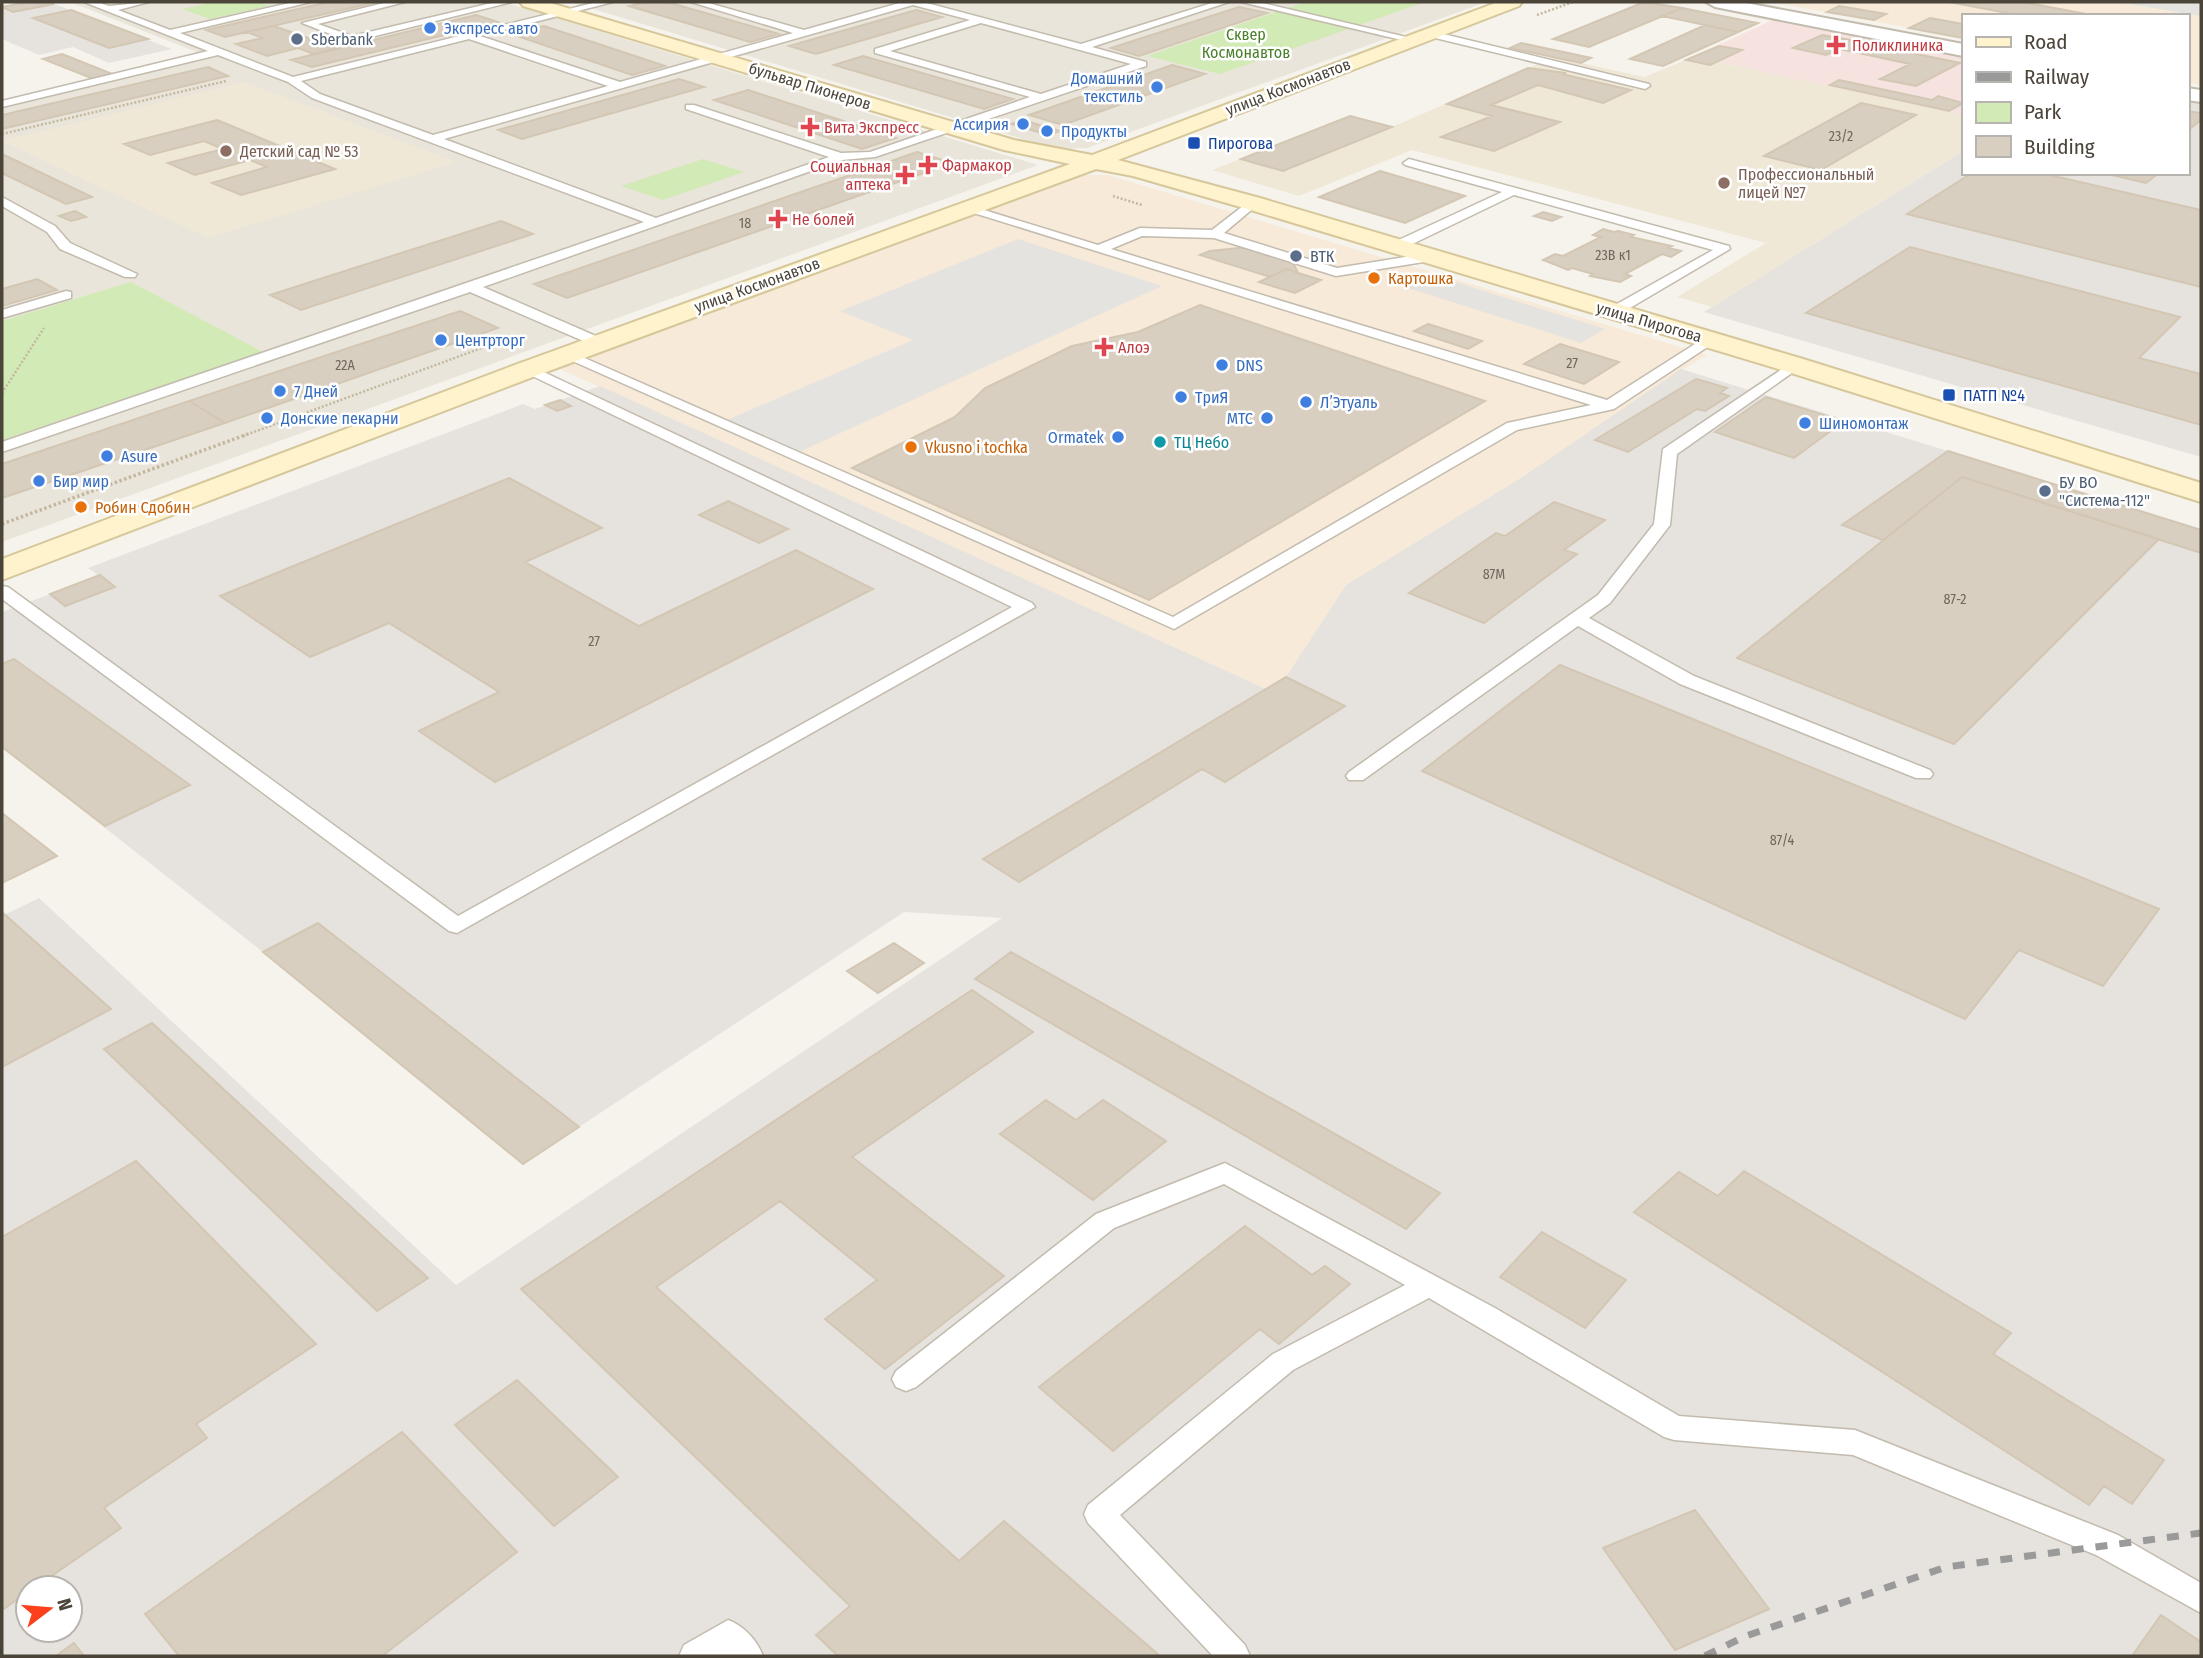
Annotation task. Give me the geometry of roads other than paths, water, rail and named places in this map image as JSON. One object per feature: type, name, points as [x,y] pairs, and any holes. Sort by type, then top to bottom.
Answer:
[{"type":"street","name":"бульвар Пионеров","points":[[529,2],[1011,146],[1094,162]]},
{"type":"street","name":"улица Космонавтов","points":[[2,570],[566,355],[1094,162],[1513,2]]},
{"type":"street","points":[[1715,2],[1962,50]]},
{"type":"street","name":"улица Пирогова","points":[[1094,162],[1136,170],[1252,203],[1711,340],[2201,494]]},
{"type":"lane","points":[[89,2],[292,80],[316,96],[654,221]]},
{"type":"lane","points":[[109,9],[144,2]]},
{"type":"lane","points":[[169,33],[299,2]]},
{"type":"lane","points":[[400,2],[307,23],[351,39],[507,2]]},
{"type":"lane","points":[[292,80],[608,2]]},
{"type":"lane","points":[[696,2],[803,33]]},
{"type":"lane","points":[[2,447],[471,287],[839,157],[871,155],[1142,64],[913,2],[433,139]]},
{"type":"lane","points":[[1081,47],[1224,2]]},
{"type":"lane","points":[[1246,2],[1645,86]]},
{"type":"lane","points":[[981,20],[879,51],[1041,97]]},
{"type":"lane","points":[[469,36],[620,86]]},
{"type":"lane","points":[[2,104],[218,52]]},
{"type":"lane","points":[[2,90],[21,99]]},
{"type":"lane","points":[[690,107],[839,157]]},
{"type":"lane","points":[[1409,163],[1724,249],[1613,312]]},
{"type":"lane","points":[[1395,247],[1514,191]]},
{"type":"lane","points":[[2,201],[51,229],[65,246],[130,274]]},
{"type":"lane","points":[[1215,234],[1252,203]]},
{"type":"lane","points":[[967,209],[1609,406]]},
{"type":"lane","points":[[1099,249],[1140,232],[1215,234],[1336,272],[1430,257]]},
{"type":"lane","points":[[471,287],[600,343]]},
{"type":"lane","points":[[2,314],[66,295]]},
{"type":"lane","points":[[566,355],[1174,624],[1512,426],[1609,406],[1711,340]]},
{"type":"lane","points":[[1356,776],[1604,599],[1662,525],[1669,452],[1794,365]]},
{"type":"lane","points":[[2,591],[457,926],[1026,607],[529,369]]},
{"type":"lane","points":[[1578,618],[1687,680],[1923,774]]},
{"type":"lane","points":[[906,1379],[1105,1221],[1225,1173],[1429,1285],[1674,1428],[1855,1443],[2107,1545],[2201,1599]]},
{"type":"lane","points":[[1234,1656],[1099,1514],[1283,1362],[1429,1285]]},
{"type":"lane","points":[[695,1656],[727,1635],[747,1656]]},
{"type":"railway","points":[[1705,1656],[1746,1636],[1946,1567],[2201,1533]]},
{"type":"place","name":"Экспресс авто","points":[[430,28]]},
{"type":"place","name":"Sberbank","points":[[297,39]]},
{"type":"place","name":"Поликлиника","points":[[1836,45]]},
{"type":"place","name":"Домашний текстиль","points":[[1157,87]]},
{"type":"place","name":"Ассирия","points":[[1023,124]]},
{"type":"place","name":"Вита Экспресс","points":[[810,127]]},
{"type":"place","name":"Продукты","points":[[1047,131]]},
{"type":"place","name":"Пирогова","points":[[1194,143]]},
{"type":"place","name":"Детский сад № 53","points":[[226,151]]},
{"type":"place","name":"Фармакор","points":[[928,165]]},
{"type":"place","name":"Социальная аптека","points":[[905,175]]},
{"type":"place","name":"Профессиональный лицей №7","points":[[1724,183]]},
{"type":"place","name":"Не болей","points":[[778,219]]},
{"type":"place","name":"ВТК","points":[[1296,256]]},
{"type":"place","name":"Картошка","points":[[1374,278]]},
{"type":"place","name":"Центрторг","points":[[441,340]]},
{"type":"place","name":"Алоэ","points":[[1104,347]]},
{"type":"place","name":"DNS","points":[[1222,365]]},
{"type":"place","name":"7 Дней","points":[[280,391]]},
{"type":"place","name":"ПАТП №4","points":[[1949,395]]},
{"type":"place","name":"ТриЯ","points":[[1181,397]]},
{"type":"place","name":"Л’Этуаль","points":[[1306,402]]},
{"type":"place","name":"Донские пекарни","points":[[267,418]]},
{"type":"place","name":"МТС","points":[[1267,418]]},
{"type":"place","name":"Шиномонтаж","points":[[1805,423]]},
{"type":"place","name":"Ormatek","points":[[1118,437]]},
{"type":"place","name":"ТЦ Небо","points":[[1160,442]]},
{"type":"place","name":"Vkusno i tochka","points":[[911,447]]},
{"type":"place","name":"Asure","points":[[107,456]]},
{"type":"place","name":"Бир мир","points":[[39,481]]},
{"type":"place","name":"БУ ВО \"Система-112\"","points":[[2045,491]]},
{"type":"place","name":"Робин Сдобин","points":[[81,507]]},
{"type":"park label","name":"Сквер Космонавтов","points":[[1246,43]]}]
